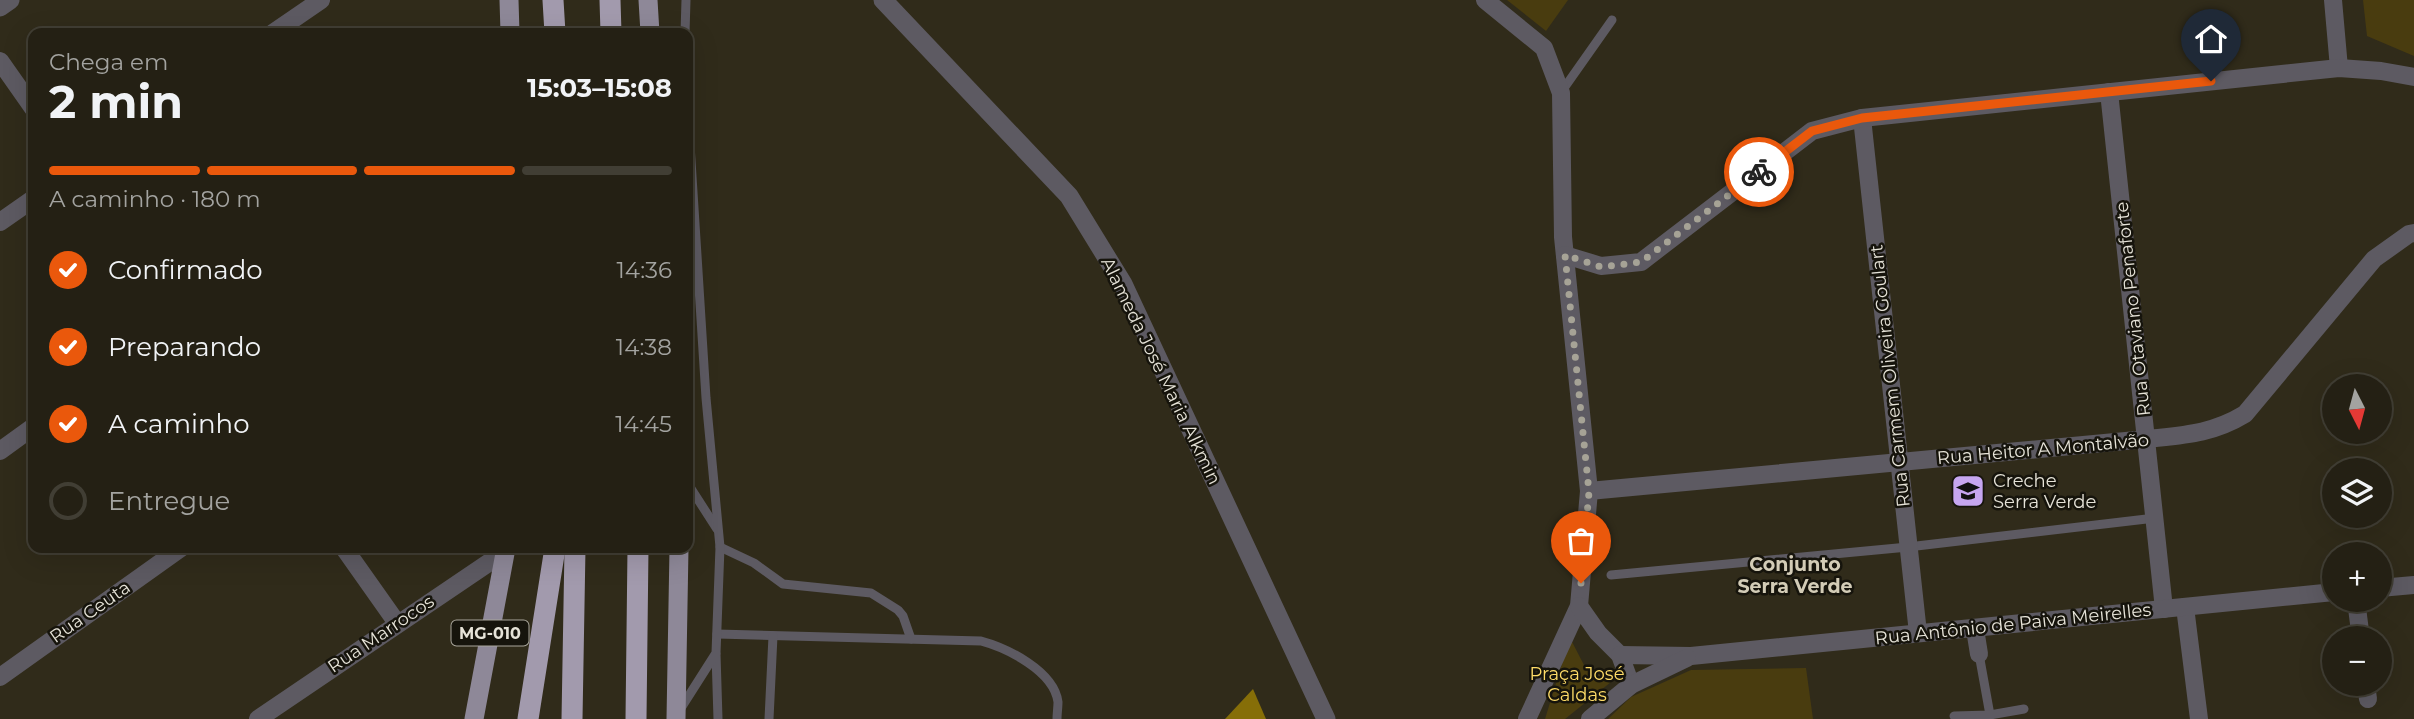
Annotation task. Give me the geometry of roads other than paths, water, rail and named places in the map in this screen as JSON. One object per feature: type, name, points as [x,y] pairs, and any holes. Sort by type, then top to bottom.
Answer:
[{"type":"highway","points":[[553,0],[555,28]]},
{"type":"highway","points":[[610,0],[611,28]]},
{"type":"highway","points":[[528,719],[554,553]]},
{"type":"highway","points":[[572,719],[575,553]]},
{"type":"highway","points":[[636,719],[638,553]]},
{"type":"main road","points":[[509,0],[510,28]]},
{"type":"main road","points":[[648,0],[650,28]]},
{"type":"main road","name":"MG-010","points":[[474,719],[505,553]]},
{"type":"main road","points":[[676,717],[679,553]]},
{"type":"street","points":[[0,7],[10,0]]},
{"type":"street","points":[[280,28],[321,0]]},
{"type":"street","name":"Alameda José Maria Alkmin","points":[[883,0],[1069,196],[1096,238],[1123,285],[1326,719]]},
{"type":"street","points":[[1485,0],[1544,48],[1561,93],[1565,255],[1589,492],[1579,606],[1527,719]]},
{"type":"street","points":[[2333,0],[2339,68]]},
{"type":"street","points":[[0,61],[28,101]]},
{"type":"street","points":[[1565,255],[1601,267],[1641,262],[1812,131],[1862,118],[2339,68],[2414,77]]},
{"type":"street","name":"Rua Otaviano Penaforte","points":[[2109,92],[2164,609]]},
{"type":"street","name":"Rua Carmem Oliveira Goulart","points":[[1862,118],[1918,634]]},
{"type":"street","points":[[0,222],[28,202]]},
{"type":"street","name":"Rua Heitor A Montalvão","points":[[1589,492],[2147,439],[2194,434],[2224,426],[2245,414],[2374,259],[2414,233]]},
{"type":"street","points":[[0,451],[28,431]]},
{"type":"street","name":"Rua Ceuta","points":[[0,677],[174,553]]},
{"type":"street","points":[[348,553],[397,623]]},
{"type":"street","name":"Rua Marrocos","points":[[258,719],[500,553]]},
{"type":"street","points":[[2392,587],[2414,584]]},
{"type":"street","name":"Rua Antônio de Paiva Meirelles","points":[[1619,655],[1691,656],[2322,593]]},
{"type":"street","points":[[1579,606],[1598,633],[1619,655],[1631,685],[1590,719]]},
{"type":"street","points":[[2185,607],[2199,719]]},
{"type":"street","points":[[1975,629],[1979,654]]},
{"type":"street","name":"Rua Antônio de Paiva Meirelles","points":[[1631,685],[1691,656]]},
{"type":"lane","points":[[685,28],[686,0]]},
{"type":"lane","points":[[1561,93],[1612,20]]},
{"type":"lane","points":[[693,192],[706,398],[720,547],[716,653],[718,719]]},
{"type":"lane","points":[[693,492],[718,530]]},
{"type":"lane","points":[[1611,575],[1908,547],[2155,518]]},
{"type":"lane","points":[[720,547],[754,563],[783,584],[871,593],[898,610],[903,616],[911,639]]},
{"type":"lane","points":[[717,634],[981,641],[1015,653],[1047,680],[1058,700],[1057,719]]},
{"type":"lane","points":[[769,719],[774,636]]},
{"type":"lane","points":[[676,717],[716,653]]},
{"type":"lane","points":[[1979,654],[1990,715]]},
{"type":"lane","points":[[1954,716],[1990,715],[2024,709]]},
{"type":"place","name":"Creche Serra Verde","points":[[1968,491]]},
{"type":"district","name":"Conjunto Serra Verde","points":[[1795,575]]},
{"type":"park label","name":"Praça José Caldas","points":[[1577,684]]}]
